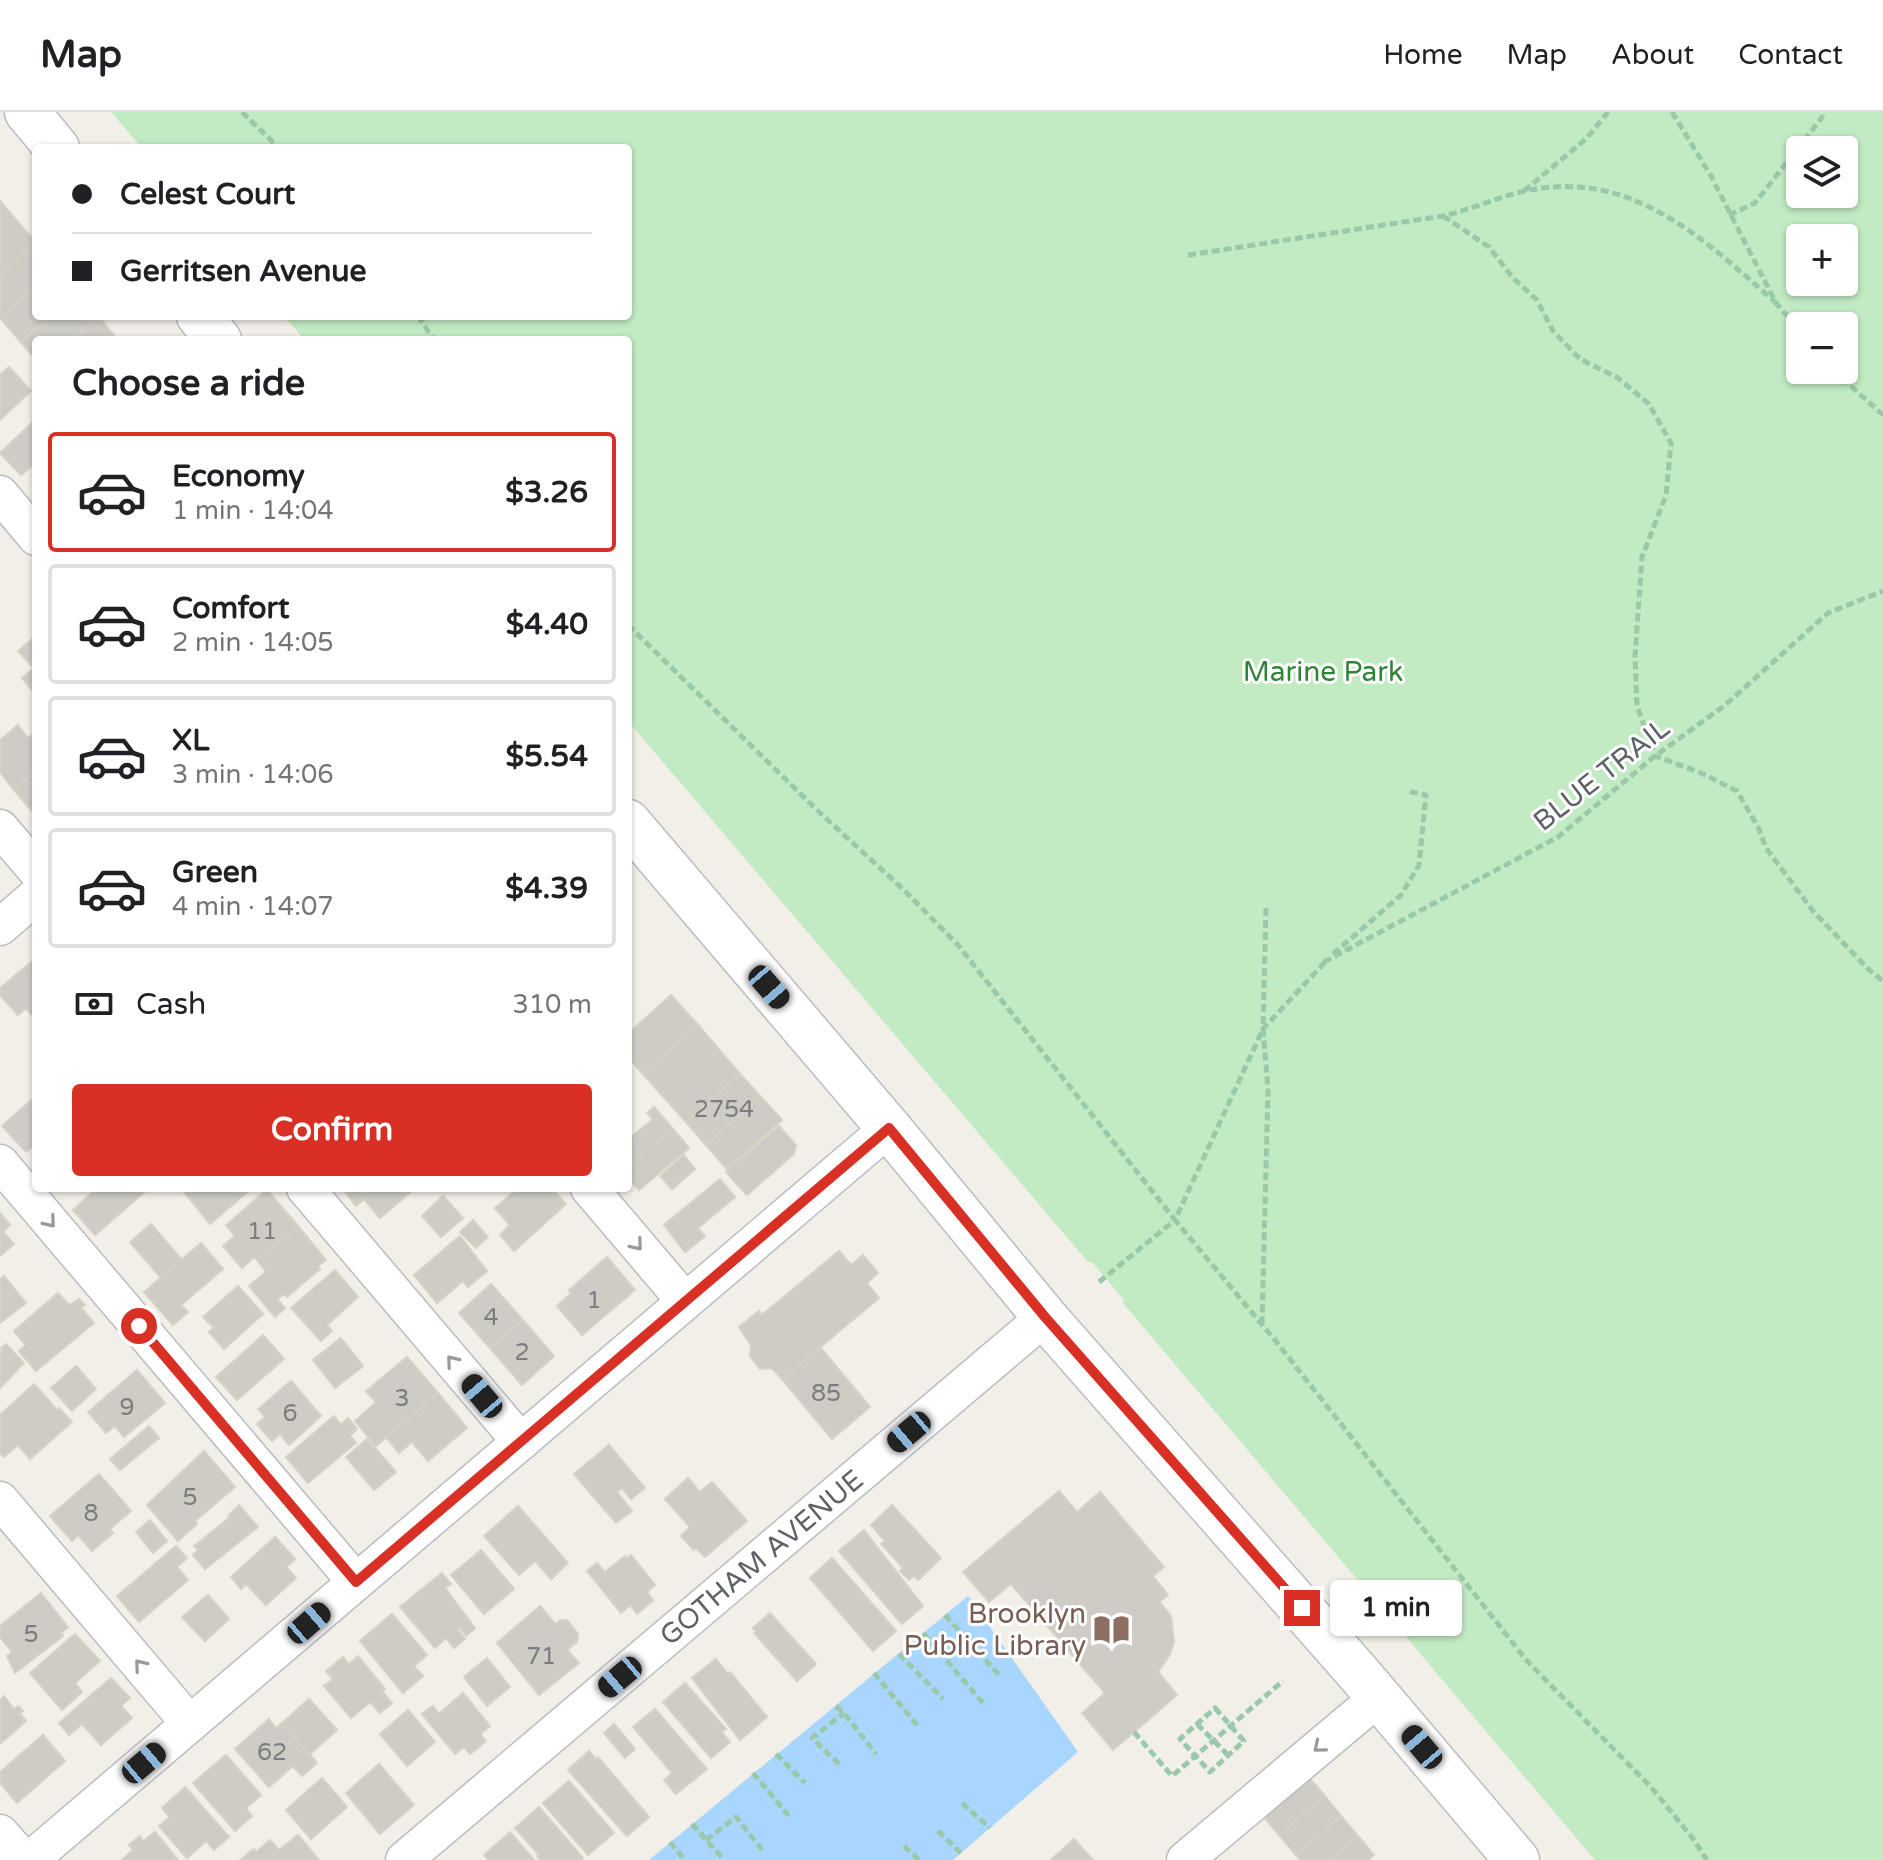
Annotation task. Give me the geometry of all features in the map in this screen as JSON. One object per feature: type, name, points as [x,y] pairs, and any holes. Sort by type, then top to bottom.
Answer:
[{"type":"main road","points":[[27,112],[54,144]]},
{"type":"main road","points":[[202,320],[216,336]]},
{"type":"main road","points":[[632,827],[889,1128],[1045,1317],[1379,1697],[1517,1860]]},
{"type":"street","points":[[0,494],[32,532]]},
{"type":"street","points":[[0,828],[32,865]]},
{"type":"street","points":[[0,927],[32,899]]},
{"type":"street","points":[[30,1860],[889,1128]]},
{"type":"street","points":[[0,1163],[356,1582]]},
{"type":"street","points":[[308,1192],[521,1442]]},
{"type":"street","points":[[592,1192],[685,1301]]},
{"type":"street","name":"GOTHAM AVENUE","points":[[404,1860],[1045,1317]]},
{"type":"street","points":[[0,1500],[190,1724]]},
{"type":"street","points":[[1194,1857],[1379,1697]]},
{"type":"street","points":[[0,1833],[24,1860]]},
{"type":"path","points":[[242,112],[275,144]]},
{"type":"path","points":[[1523,191],[1587,138],[1608,112]]},
{"type":"path","points":[[1672,112],[1711,176],[1776,303]]},
{"type":"path","points":[[1729,215],[1755,203],[1826,112]]},
{"type":"path","points":[[1188,255],[1443,216],[1523,191],[1561,186],[1607,190],[1646,204],[1728,260],[1786,315]]},
{"type":"path","points":[[1443,216],[1489,247],[1513,278],[1537,300],[1553,331],[1580,359],[1618,378],[1649,404],[1671,443],[1666,495],[1642,557],[1635,656],[1637,706],[1655,756],[1699,772],[1737,791],[1766,848],[1813,911],[1883,981]]},
{"type":"path","points":[[1849,384],[1883,415]]},
{"type":"path","name":"BLUE TRAIL","points":[[1324,962],[1558,837],[1655,756],[1724,706],[1828,613],[1883,591]]},
{"type":"path","points":[[632,629],[958,945],[1527,1661],[1650,1786],[1707,1860]]},
{"type":"path","points":[[1099,1282],[1175,1220],[1263,1029],[1324,962],[1401,895],[1419,865],[1426,795],[1407,791]]},
{"type":"path","points":[[1262,1324],[1268,1089],[1263,1029],[1266,908]]},
{"type":"path","points":[[945,1615],[1001,1677]]},
{"type":"path","points":[[923,1633],[983,1703]]},
{"type":"path","points":[[899,1654],[943,1699]]},
{"type":"path","points":[[874,1673],[917,1725]]},
{"type":"path","points":[[1134,1732],[1172,1776],[1283,1681]]},
{"type":"path","points":[[836,1706],[876,1754]]},
{"type":"path","points":[[1215,1708],[1231,1725],[1244,1741],[1210,1772],[1180,1739],[1215,1708]]},
{"type":"path","points":[[839,1764],[812,1738],[844,1713]]},
{"type":"path","points":[[1197,1724],[1228,1755]]},
{"type":"path","points":[[776,1754],[805,1783]]},
{"type":"path","points":[[753,1773],[789,1816]]},
{"type":"path","points":[[962,1803],[990,1828]]},
{"type":"path","points":[[706,1840],[736,1817],[763,1851]]},
{"type":"path","points":[[692,1824],[724,1860]]},
{"type":"path","points":[[938,1831],[961,1853]]},
{"type":"path","points":[[670,1842],[685,1860]]},
{"type":"path","points":[[904,1846],[919,1860]]},
{"type":"green space","name":"Marine Park","points":[[111,112],[1883,112],[1883,1860],[1595,1860],[1123,1303],[1124,1300],[1092,1262],[1088,1262],[632,726],[632,336],[302,336],[288,320],[632,320],[632,144],[139,144]]},
{"type":"water","points":[[968,1596],[1078,1752],[953,1860],[649,1860]]},
{"type":"building","points":[[0,201],[32,238],[32,246],[0,274]]},
{"type":"building","points":[[32,246],[32,290],[0,318],[0,274]]},
{"type":"building","points":[[32,290],[32,320],[47,320],[21,342],[0,318]]},
{"type":"building","points":[[47,320],[95,320],[77,336],[32,336],[32,355],[21,342]]},
{"type":"building","points":[[95,320],[101,320],[115,336],[77,336]]},
{"type":"building","points":[[9,367],[31,391],[0,420],[0,375]]},
{"type":"building","points":[[32,423],[32,465],[21,475],[0,453]]},
{"type":"building","points":[[32,639],[32,666],[18,651]]},
{"type":"building","points":[[32,670],[32,690],[22,678]]},
{"type":"building","points":[[18,725],[28,738],[32,735],[32,775],[14,790],[0,772],[0,740]]},
{"type":"building","points":[[32,775],[32,811],[14,790]]},
{"type":"building","points":[[32,961],[32,1015],[26,1008],[18,1015],[0,995],[0,988]]},
{"type":"building","points":[[671,995],[698,1025],[643,1074],[632,1062],[632,1030]]},
{"type":"building","points":[[698,1025],[740,1074],[686,1122],[643,1074]]},
{"type":"building","points":[[740,1074],[761,1097],[706,1145],[686,1122]]},
{"type":"building","points":[[761,1097],[782,1120],[727,1169],[706,1145]]},
{"type":"building","points":[[32,1100],[32,1147],[26,1152],[2,1126]]},
{"type":"building","points":[[654,1107],[673,1129],[632,1164],[632,1137],[653,1119],[647,1113]]},
{"type":"building","points":[[779,1126],[796,1145],[794,1154],[747,1195],[726,1172]]},
{"type":"building","points":[[673,1129],[689,1148],[639,1190],[632,1182],[632,1164]]},
{"type":"building","points":[[684,1155],[695,1169],[672,1189],[660,1176]]},
{"type":"building","points":[[720,1179],[735,1197],[698,1228],[705,1236],[685,1252],[664,1225]]},
{"type":"building","points":[[93,1192],[144,1192],[95,1235],[73,1210]]},
{"type":"building","points":[[184,1192],[247,1192],[210,1224]]},
{"type":"building","points":[[265,1192],[269,1192],[298,1226],[257,1260],[254,1257],[242,1268],[223,1246],[235,1236],[226,1225]]},
{"type":"building","points":[[345,1192],[411,1192],[380,1218],[364,1199],[356,1206]]},
{"type":"building","points":[[513,1192],[556,1192],[566,1204],[514,1251],[500,1235],[510,1225],[495,1208]]},
{"type":"building","points":[[443,1196],[463,1218],[441,1237],[422,1216]]},
{"type":"building","points":[[0,1213],[10,1225],[3,1232],[14,1244],[0,1256]]},
{"type":"building","points":[[473,1220],[488,1237],[476,1248],[460,1232]]},
{"type":"building","points":[[151,1224],[182,1260],[161,1278],[130,1242]]},
{"type":"building","points":[[298,1226],[326,1260],[287,1297],[284,1294],[277,1299],[285,1308],[275,1317],[249,1286],[266,1272],[257,1260]]},
{"type":"building","points":[[460,1236],[487,1271],[468,1287],[463,1281],[437,1303],[414,1275]]},
{"type":"building","points":[[201,1243],[223,1269],[181,1305],[188,1312],[173,1325],[144,1292]]},
{"type":"building","points":[[839,1251],[851,1265],[863,1255],[878,1273],[867,1283],[879,1298],[782,1379],[772,1368],[760,1369],[750,1356],[751,1345],[739,1327],[759,1311],[762,1315]]},
{"type":"building","points":[[607,1257],[635,1290],[582,1335],[557,1306],[571,1293],[569,1290]]},
{"type":"building","points":[[335,1270],[358,1297],[327,1325],[332,1331],[321,1341],[291,1308]]},
{"type":"building","points":[[4,1276],[26,1303],[0,1323],[0,1279]]},
{"type":"building","points":[[491,1284],[523,1320],[490,1348],[459,1313]]},
{"type":"building","points":[[238,1286],[263,1314],[224,1349],[209,1332],[214,1328],[203,1317]]},
{"type":"building","points":[[58,1293],[69,1305],[79,1299],[85,1305],[81,1308],[94,1323],[36,1371],[19,1351],[26,1345],[14,1331]]},
{"type":"building","points":[[523,1320],[554,1356],[522,1385],[490,1348]]},
{"type":"building","points":[[263,1335],[284,1359],[237,1400],[216,1377]]},
{"type":"building","points":[[341,1338],[363,1366],[335,1388],[313,1360]]},
{"type":"building","points":[[6,1344],[24,1363],[1,1387],[0,1353]]},
{"type":"building","points":[[820,1347],[870,1407],[832,1439],[782,1379]]},
{"type":"building","points":[[407,1357],[438,1393],[376,1446],[355,1421],[376,1402],[366,1391]]},
{"type":"building","points":[[76,1366],[96,1389],[72,1411],[51,1388]]},
{"type":"building","points":[[137,1370],[165,1403],[124,1437],[115,1426],[106,1433],[88,1412]]},
{"type":"building","points":[[291,1381],[321,1416],[289,1445],[280,1434],[272,1441],[257,1424],[265,1417],[258,1409]]},
{"type":"building","points":[[34,1384],[72,1422],[30,1459],[18,1445],[4,1457],[0,1453],[0,1415]]},
{"type":"building","points":[[438,1393],[467,1428],[428,1461],[412,1442],[399,1453],[386,1437]]},
{"type":"building","points":[[334,1416],[341,1425],[348,1418],[357,1429],[350,1436],[356,1443],[308,1483],[286,1457]]},
{"type":"building","points":[[149,1426],[159,1438],[120,1470],[110,1459]]},
{"type":"building","points":[[367,1439],[396,1472],[374,1490],[346,1457]]},
{"type":"building","points":[[609,1445],[645,1488],[631,1499],[622,1488],[617,1492],[632,1511],[616,1523],[574,1474]]},
{"type":"building","points":[[204,1451],[235,1487],[195,1521],[197,1524],[178,1541],[147,1505]]},
{"type":"building","points":[[99,1474],[131,1511],[110,1529],[113,1533],[92,1551],[78,1535],[72,1541],[50,1516]]},
{"type":"building","points":[[688,1478],[700,1492],[712,1482],[747,1521],[705,1557],[681,1536],[690,1527],[665,1499]]},
{"type":"building","name":"Brooklyn Public Library","points":[[1059,1491],[1077,1512],[1100,1492],[1164,1567],[1153,1576],[1168,1595],[1159,1602],[1171,1616],[1174,1642],[1158,1672],[1177,1695],[1113,1750],[1082,1713],[1105,1693],[1011,1584],[989,1602],[963,1572]]},
{"type":"building","points":[[239,1505],[258,1527],[205,1569],[193,1555],[198,1550],[194,1546],[229,1518]]},
{"type":"building","points":[[892,1505],[941,1558],[918,1580],[914,1576],[909,1580],[900,1571],[903,1568],[881,1544],[885,1541],[871,1525]]},
{"type":"building","points":[[518,1506],[568,1563],[551,1579],[535,1561],[519,1575],[484,1536]]},
{"type":"building","points":[[150,1520],[167,1541],[153,1553],[136,1532]]},
{"type":"building","points":[[864,1530],[923,1606],[902,1624],[839,1551]]},
{"type":"building","points":[[275,1537],[295,1559],[286,1567],[296,1578],[266,1605],[246,1584],[241,1589],[231,1577]]},
{"type":"building","points":[[176,1546],[187,1558],[177,1567],[188,1580],[139,1622],[117,1596]]},
{"type":"building","points":[[481,1550],[514,1589],[484,1614],[451,1575]]},
{"type":"building","points":[[631,1555],[655,1585],[647,1592],[653,1600],[637,1614],[630,1605],[621,1613],[587,1571],[597,1563],[605,1572],[625,1556]]},
{"type":"building","points":[[832,1558],[896,1631],[873,1651],[810,1578]]},
{"type":"building","points":[[442,1573],[451,1584],[445,1588],[475,1628],[466,1636],[459,1627],[457,1629],[465,1639],[454,1648],[446,1638],[435,1648],[400,1607]]},
{"type":"building","points":[[41,1593],[68,1627],[61,1633],[63,1636],[15,1673],[7,1656],[12,1652],[0,1637],[0,1626]]},
{"type":"building","points":[[208,1595],[229,1619],[205,1641],[182,1617]]},
{"type":"building","points":[[540,1606],[555,1624],[567,1620],[578,1634],[577,1642],[567,1650],[579,1663],[539,1695],[497,1643]]},
{"type":"building","points":[[770,1613],[816,1664],[797,1681],[754,1633],[753,1628]]},
{"type":"building","points":[[392,1614],[427,1655],[414,1666],[423,1676],[403,1693],[360,1641]]},
{"type":"building","points":[[75,1634],[100,1661],[75,1683],[82,1692],[62,1710],[30,1673]]},
{"type":"building","points":[[358,1656],[385,1689],[382,1691],[392,1703],[380,1713],[370,1702],[351,1718],[324,1686],[333,1679],[326,1671],[343,1657],[349,1664]]},
{"type":"building","points":[[487,1658],[510,1687],[487,1706],[464,1677]]},
{"type":"building","points":[[716,1659],[767,1717],[740,1740],[692,1678]]},
{"type":"building","points":[[111,1678],[130,1698],[121,1706],[132,1718],[101,1745],[82,1724],[69,1735],[59,1723]]},
{"type":"building","points":[[685,1683],[726,1729],[722,1732],[730,1742],[711,1758],[663,1702]]},
{"type":"building","points":[[463,1693],[490,1726],[480,1734],[486,1741],[470,1754],[464,1747],[455,1754],[422,1714],[433,1706],[439,1714]]},
{"type":"building","points":[[4,1696],[14,1709],[18,1706],[23,1711],[20,1714],[26,1721],[0,1744],[0,1700]]},
{"type":"building","points":[[309,1699],[337,1730],[309,1755],[282,1723]]},
{"type":"building","points":[[655,1709],[707,1769],[676,1794],[664,1780],[672,1773],[633,1727]]},
{"type":"building","points":[[408,1710],[435,1742],[407,1766],[380,1734]]},
{"type":"building","points":[[269,1719],[276,1728],[282,1723],[317,1763],[302,1776],[293,1766],[269,1787],[235,1749]]},
{"type":"building","points":[[614,1724],[635,1749],[625,1758],[604,1733]]},
{"type":"building","points":[[43,1735],[65,1761],[17,1803],[0,1783],[0,1772]]},
{"type":"building","points":[[589,1751],[596,1759],[598,1757],[649,1817],[627,1836],[568,1770]]},
{"type":"building","points":[[226,1755],[261,1795],[246,1808],[252,1816],[235,1831],[193,1783]]},
{"type":"building","points":[[379,1764],[414,1805],[380,1834],[346,1793]]},
{"type":"building","points":[[1308,1776],[1325,1796],[1279,1835],[1262,1815]]},
{"type":"building","points":[[322,1778],[347,1807],[311,1839],[286,1810]]},
{"type":"building","points":[[569,1781],[614,1833],[588,1855],[543,1803]]},
{"type":"building","points":[[185,1787],[229,1837],[214,1850],[206,1841],[187,1858],[159,1826],[170,1817],[162,1808]]},
{"type":"building","points":[[1325,1796],[1341,1816],[1296,1855],[1279,1835]]},
{"type":"building","points":[[539,1807],[583,1858],[540,1860],[515,1828]]},
{"type":"building","points":[[1341,1816],[1358,1836],[1330,1860],[1300,1860],[1296,1855]]},
{"type":"building","points":[[155,1832],[178,1860],[122,1860],[133,1850],[129,1845],[140,1836],[143,1841]]},
{"type":"building","points":[[510,1832],[534,1860],[489,1860],[484,1855]]},
{"type":"building","points":[[298,1835],[319,1860],[240,1860],[270,1840],[279,1850]]},
{"type":"building","points":[[1358,1836],[1374,1855],[1368,1860],[1330,1860]]},
{"type":"building","points":[[1074,1839],[1093,1860],[1052,1859]]},
{"type":"place","name":"Brooklyn Public Library","points":[[1112,1629]]},
{"type":"route","points":[[139,1326],[356,1582],[889,1128],[1045,1317],[1302,1608]]}]
